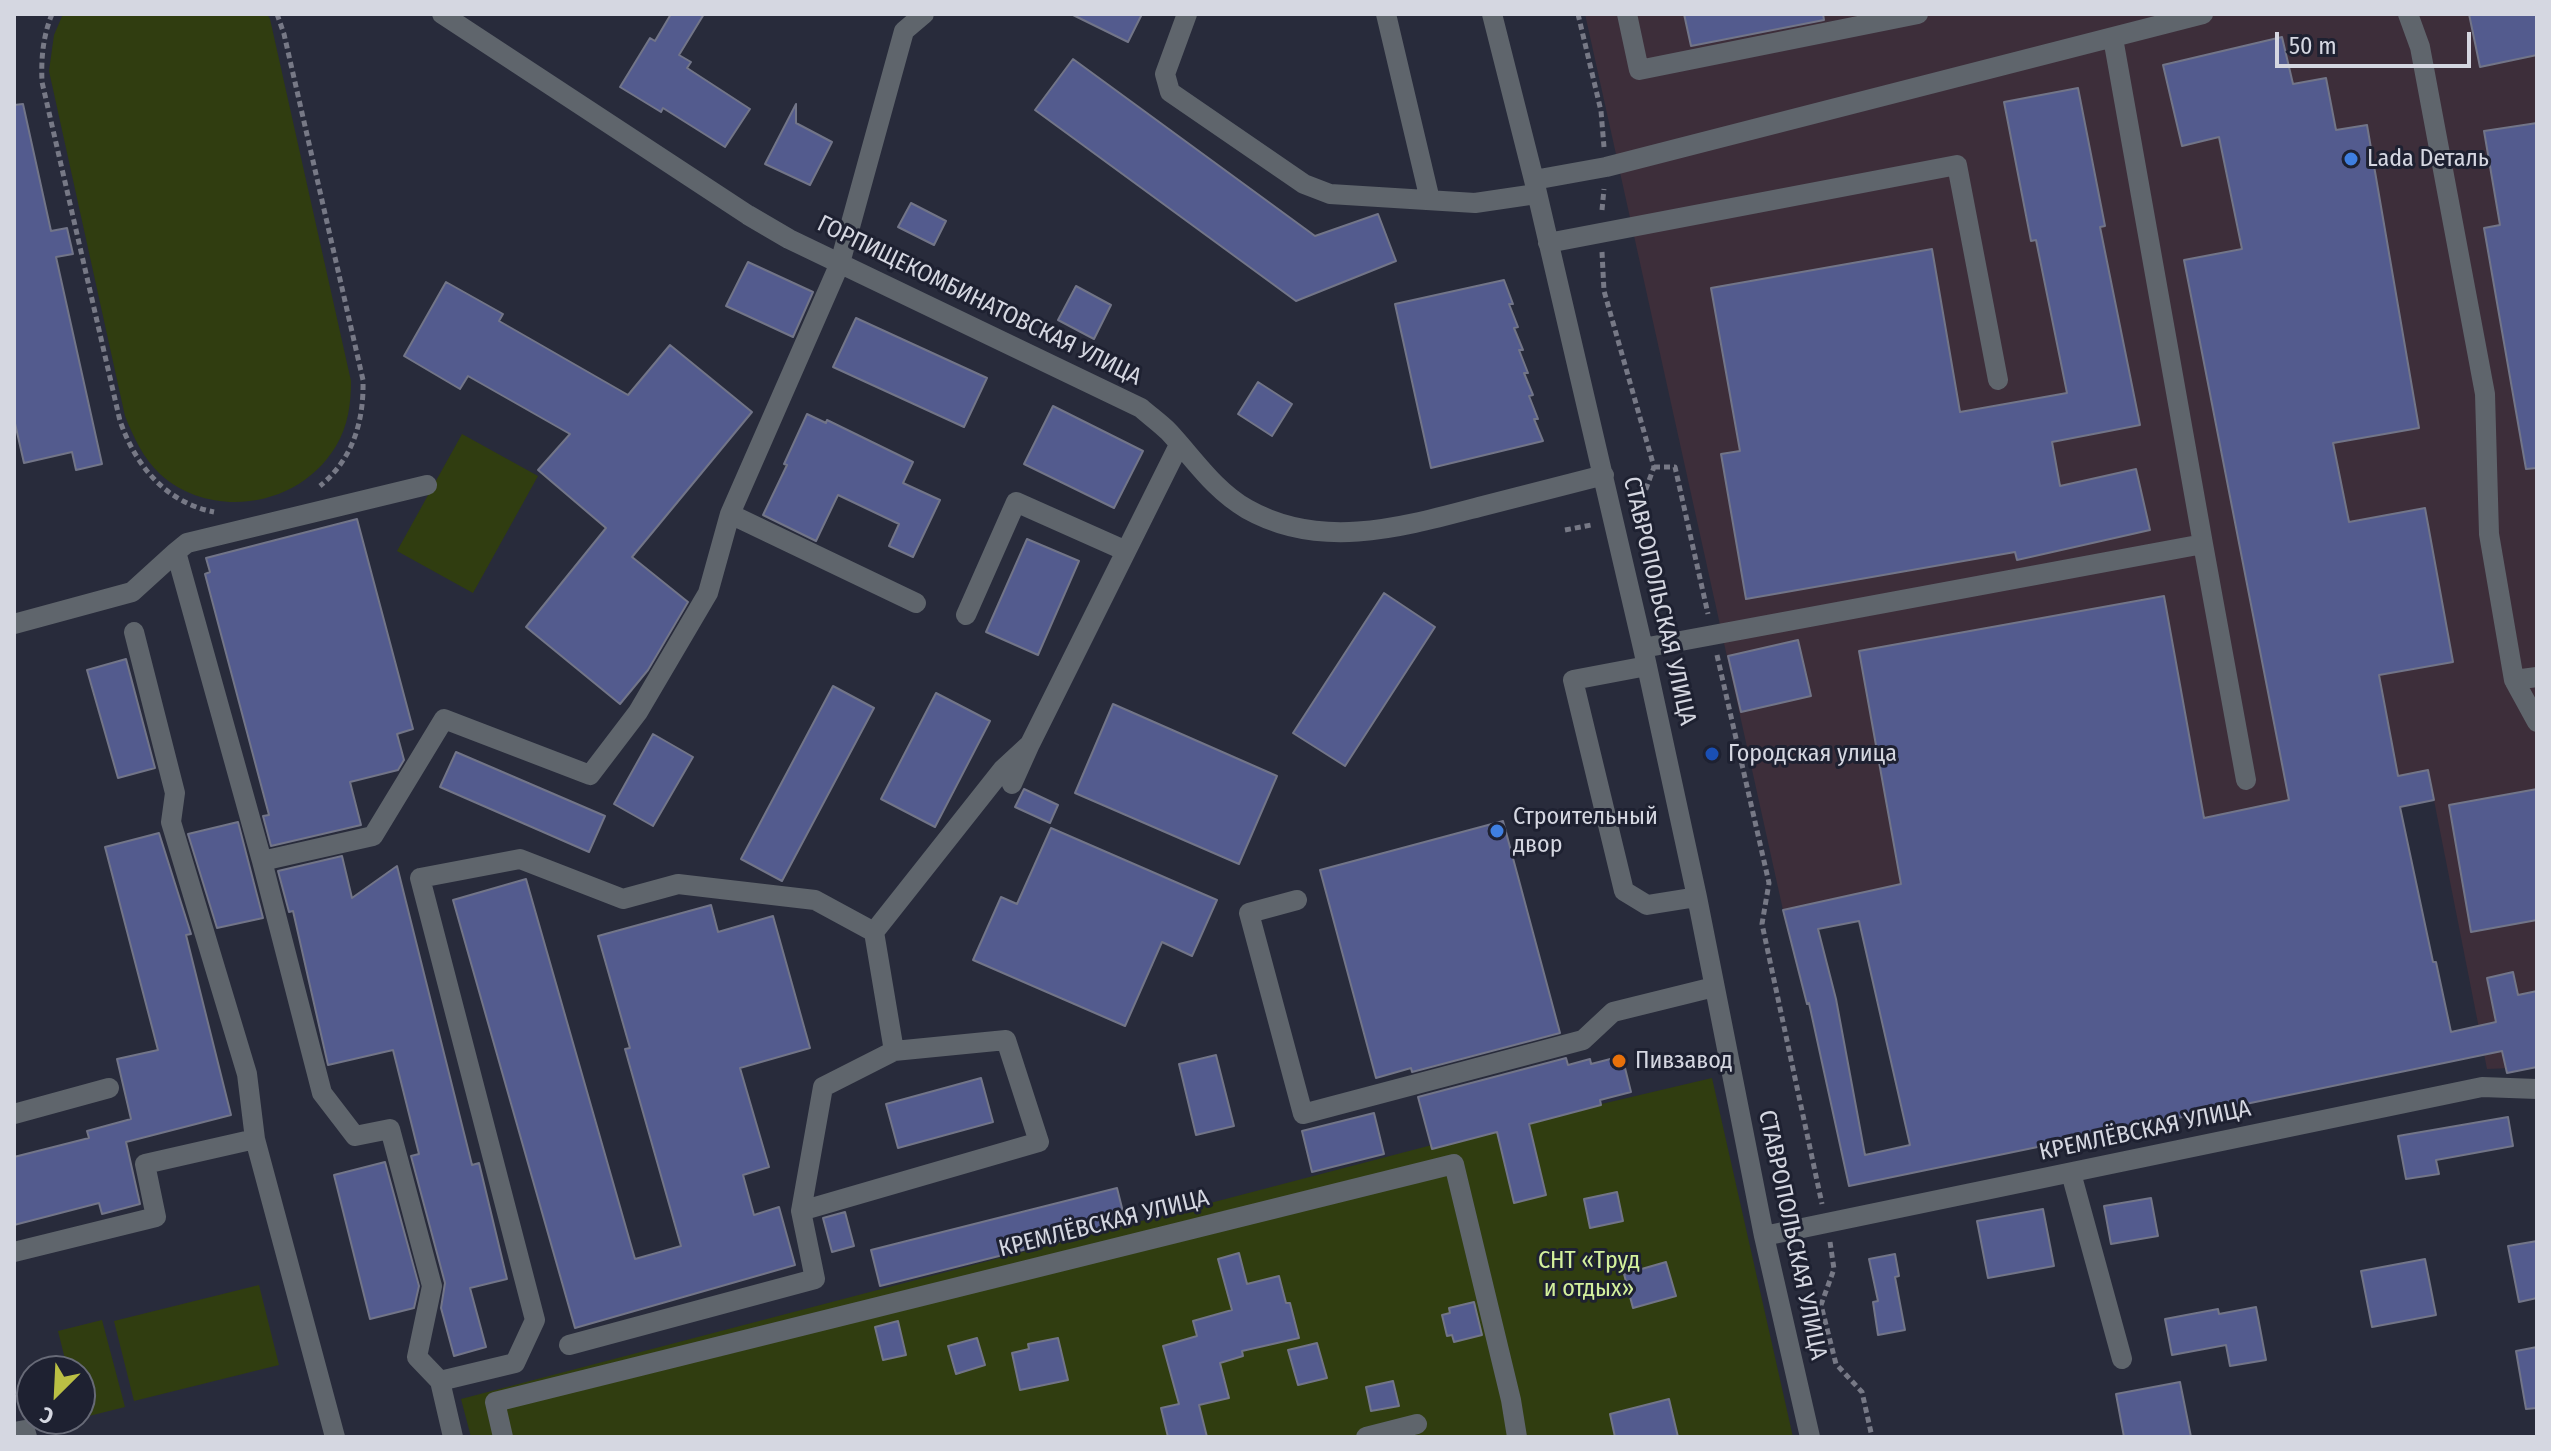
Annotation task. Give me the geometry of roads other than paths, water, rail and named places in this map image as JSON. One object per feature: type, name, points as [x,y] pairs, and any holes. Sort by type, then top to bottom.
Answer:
[{"type":"street","name":"ГОРПИЩЕКОМБИНАТОВСКАЯ УЛИЦА","points":[[442,14],[748,215],[840,263],[1141,408],[1203,473],[1245,508],[1298,528],[1335,533],[1397,529],[1604,475]]},
{"type":"street","points":[[262,861],[373,836],[444,719],[590,775],[638,712],[708,593],[730,514],[840,263],[900,23],[924,14]]},
{"type":"street","points":[[1187,14],[1165,74],[1170,92],[1304,184],[1330,194],[1475,203],[2203,14]]},
{"type":"street","points":[[1386,14],[1430,200]]},
{"type":"street","name":"СТАВРОПОЛЬСКАЯ УЛИЦА","points":[[1492,14],[1645,657],[1697,897],[1764,1236],[1810,1437]]},
{"type":"street","points":[[1627,14],[1639,70],[1918,14]]},
{"type":"street","points":[[2408,14],[2420,47],[2485,394],[2489,534],[2514,680],[2537,722]]},
{"type":"street","points":[[2113,38],[2246,780]]},
{"type":"street","points":[[1548,243],[1957,165],[1998,380]]},
{"type":"street","points":[[1012,784],[1179,445]]},
{"type":"street","points":[[14,624],[132,592],[187,543],[427,485]]},
{"type":"street","points":[[966,615],[1016,502],[1126,551]]},
{"type":"street","points":[[730,514],[916,603]]},
{"type":"street","points":[[1697,897],[1647,905],[1624,891],[1573,680],[1713,635],[2203,544]]},
{"type":"street","points":[[176,552],[262,861],[322,1093],[355,1136],[390,1129],[432,1286],[417,1357],[440,1381],[453,1437]]},
{"type":"street","points":[[134,632],[175,793],[171,822],[247,1074],[255,1139],[335,1437]]},
{"type":"street","points":[[2514,680],[2537,677]]},
{"type":"street","points":[[894,1051],[874,932],[1003,769],[1030,744]]},
{"type":"street","points":[[440,1381],[515,1363],[535,1320],[420,878],[520,859],[623,899],[678,884],[815,900],[874,932]]},
{"type":"street","points":[[1297,900],[1249,913],[1303,1114],[1583,1040],[1613,1012],[1714,987]]},
{"type":"street","points":[[569,1345],[815,1279],[801,1211],[823,1087],[894,1051],[1006,1040],[1039,1142],[801,1211]]},
{"type":"street","name":"КРЕМЛЁВСКАЯ УЛИЦА","points":[[1764,1236],[2482,1087],[2537,1089]]},
{"type":"street","points":[[14,1114],[109,1088]]},
{"type":"street","points":[[14,1252],[156,1217],[145,1164],[255,1139]]},
{"type":"street","name":"КРЕМЛЁВСКАЯ УЛИЦА","points":[[503,1437],[495,1402],[1454,1164],[1517,1437]]},
{"type":"street","points":[[2071,1173],[2122,1359]]},
{"type":"street","points":[[1366,1437],[1417,1424]]},
{"type":"street","points":[[14,1432],[25,1430],[27,1437]]},
{"type":"place","name":"Lada Dеталь","points":[[2351,159]]},
{"type":"place","name":"Городская улица","points":[[1712,754]]},
{"type":"place","name":"Строительный двор","points":[[1497,831]]},
{"type":"place","name":"Пивзавод","points":[[1619,1061]]},
{"type":"park label","name":"СНТ «Труд и отдых»","points":[[1589,1275]]}]
